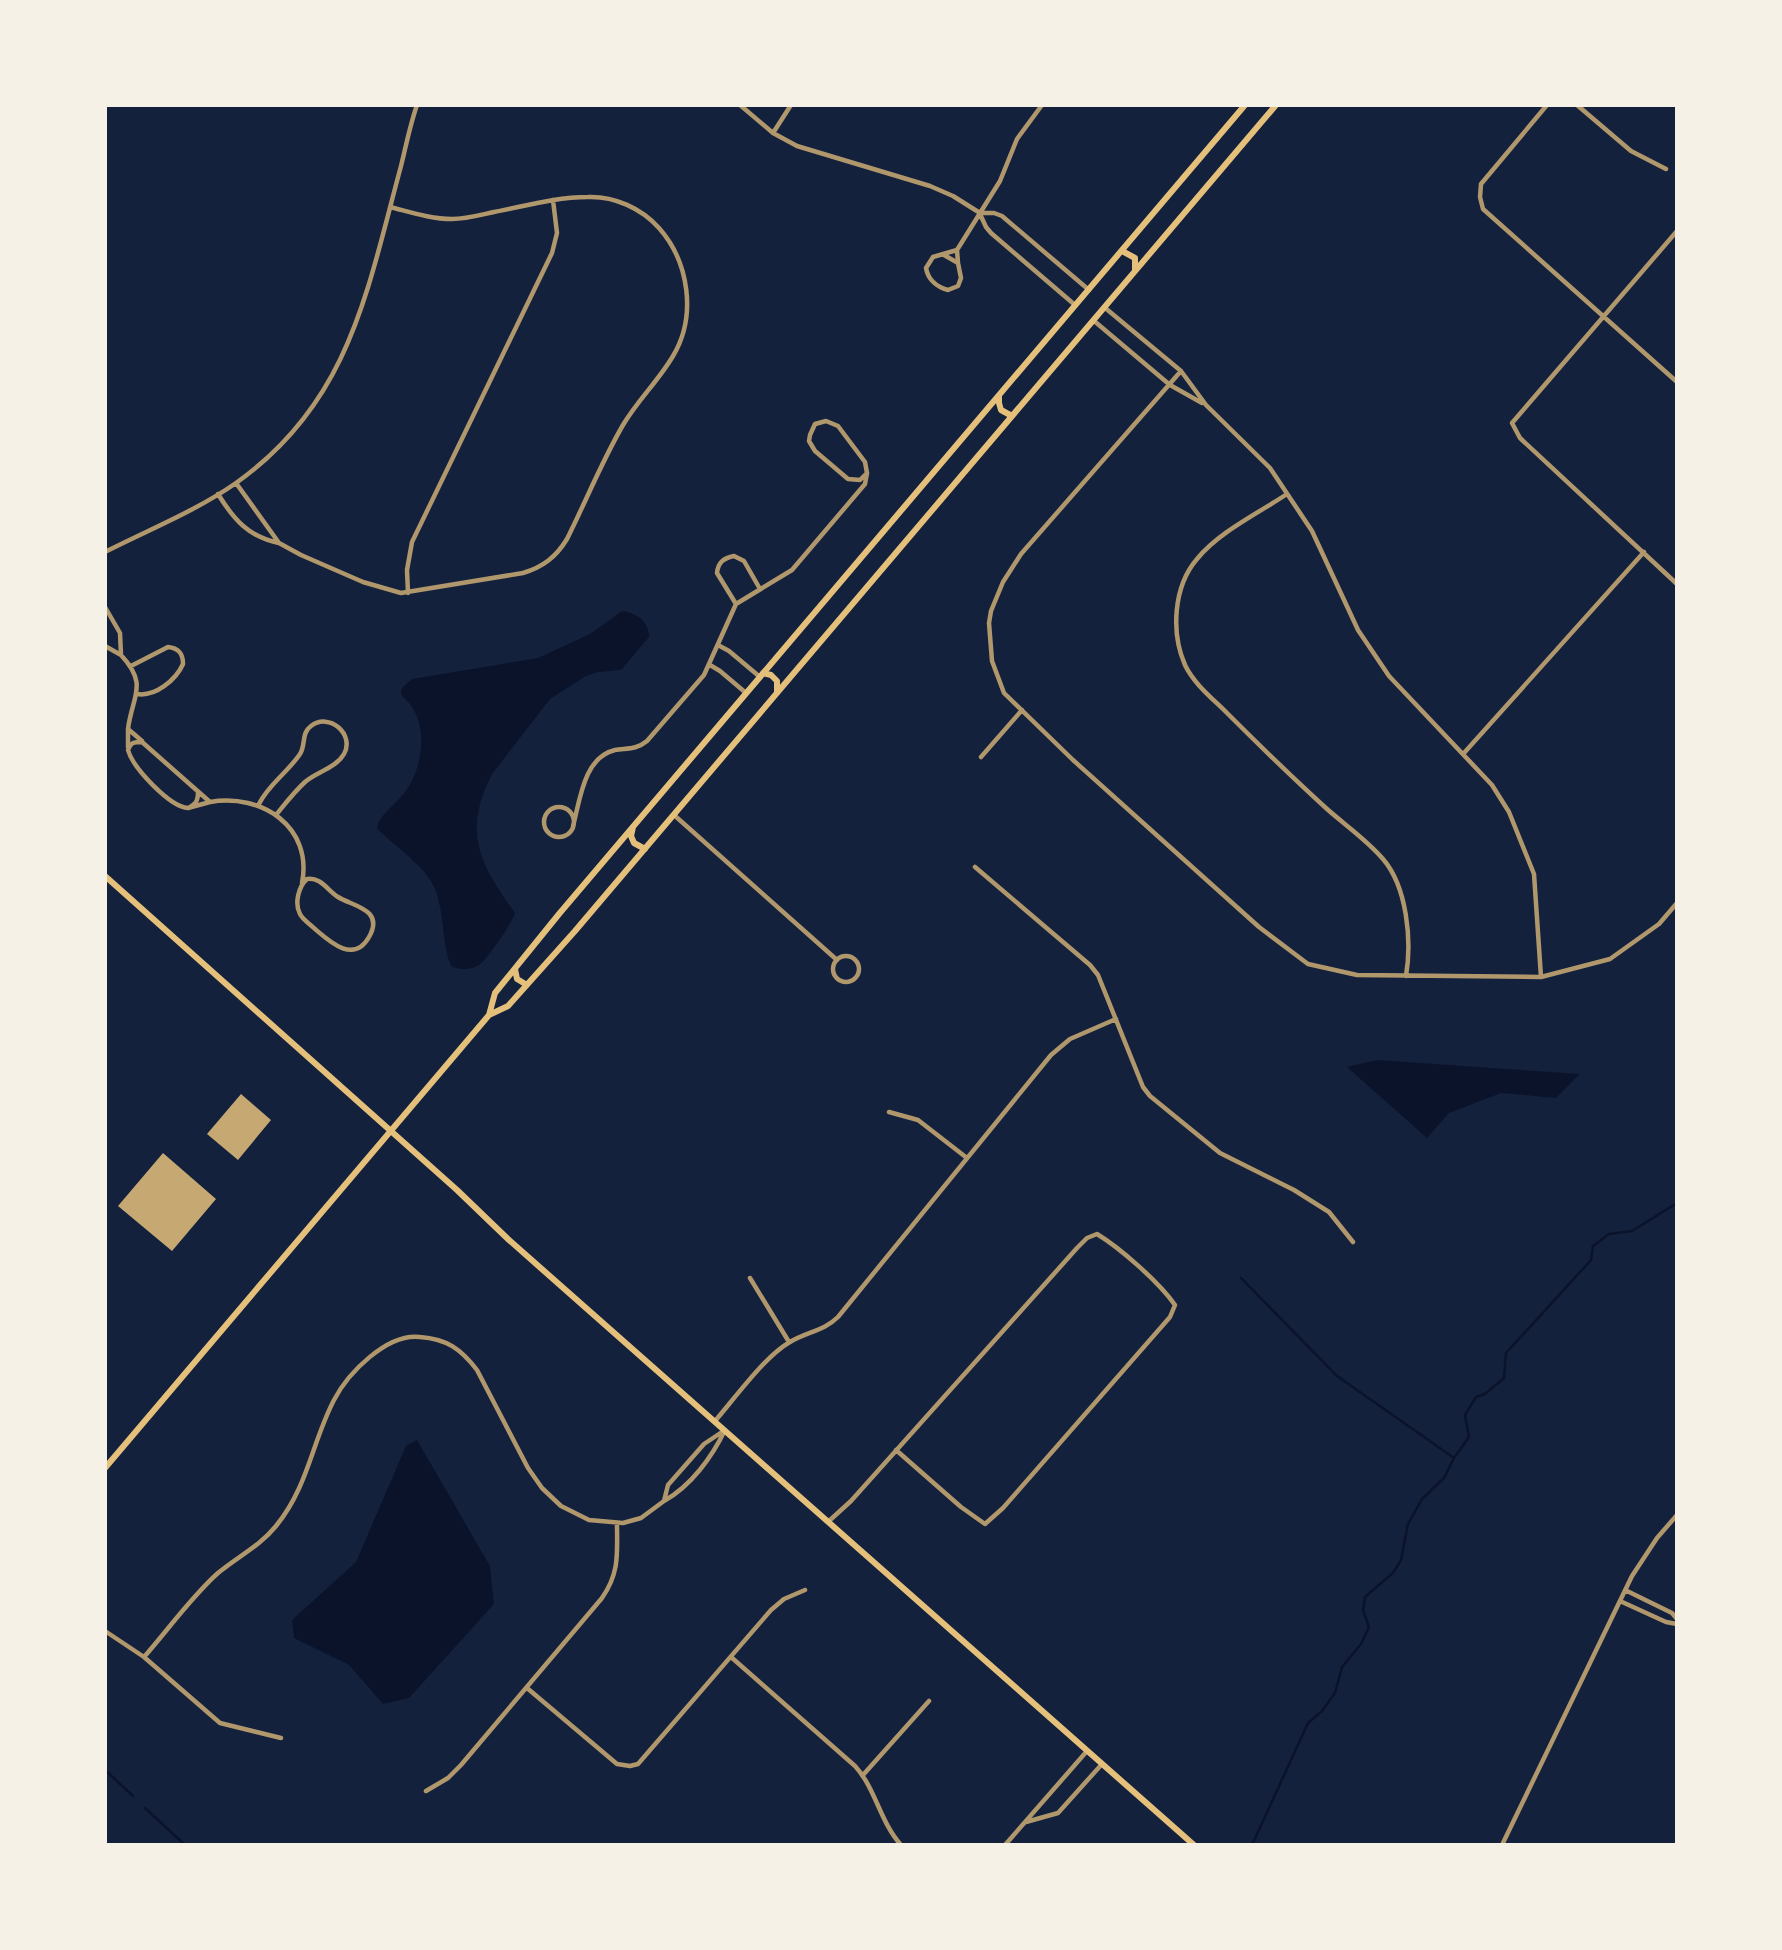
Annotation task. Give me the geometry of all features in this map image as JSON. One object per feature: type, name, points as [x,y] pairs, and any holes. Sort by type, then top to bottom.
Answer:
[{"type":"main road","points":[[489,1015],[495,993],[515,967],[1245,105]]},
{"type":"main road","points":[[105,1468],[489,1015],[508,1006],[645,849],[1276,105]]},
{"type":"main road","points":[[1122,251],[1135,258],[1134,273]]},
{"type":"main road","points":[[1000,394],[1001,410],[1012,416]]},
{"type":"main road","points":[[762,675],[771,675],[777,681],[776,695]]},
{"type":"main road","points":[[634,825],[632,840],[645,849]]},
{"type":"main road","points":[[105,876],[391,1130],[517,1246],[1194,1845]]},
{"type":"main road","points":[[515,967],[517,979],[527,985]]},
{"type":"street","points":[[105,552],[236,483],[261,464],[314,406],[342,359],[359,320],[417,105]]},
{"type":"street","points":[[740,105],[773,132],[815,153],[943,190],[980,213],[1002,216],[1089,290]]},
{"type":"street","points":[[773,132],[791,105]]},
{"type":"street","points":[[957,250],[933,257],[926,268],[930,279],[941,288],[948,290],[958,286],[961,278],[957,250],[1004,172],[1017,139],[1042,105]]},
{"type":"street","points":[[1548,105],[1481,184],[1483,209],[1677,382]]},
{"type":"street","points":[[1577,105],[1631,151],[1666,169]]},
{"type":"street","points":[[218,494],[247,530],[261,539],[279,543],[301,555],[388,591],[408,593],[523,573],[541,566],[556,555],[567,539],[625,422],[679,346],[684,331],[686,283],[679,259],[665,235],[645,216],[621,203],[600,197],[553,200],[454,219],[431,217],[390,207]]},
{"type":"street","points":[[408,593],[407,570],[412,542],[552,253],[557,233],[553,200]]},
{"type":"street","points":[[980,213],[991,233],[1075,305]]},
{"type":"street","points":[[1677,231],[1512,422],[1520,438],[1677,584]]},
{"type":"street","points":[[944,255],[958,263]]},
{"type":"street","points":[[1104,307],[1181,371],[1206,405],[1270,468],[1312,531],[1358,630],[1389,676],[1464,753],[1492,785],[1509,811],[1534,874],[1541,978]]},
{"type":"street","points":[[1093,320],[1170,385],[1206,405]]},
{"type":"street","points":[[1181,371],[1021,554],[1003,582],[991,611],[989,639],[992,661],[1004,693],[1073,760],[1259,927],[1308,964],[1357,975],[1541,978],[1611,959],[1659,923],[1677,903]]},
{"type":"street","points":[[580,801],[566,809],[552,808],[545,816],[544,826],[550,834],[559,837],[568,834],[573,825],[593,764],[598,757],[616,750],[635,749],[647,741],[710,666],[736,604],[792,570],[860,490],[865,484],[865,462],[836,424],[826,421],[815,424],[810,435],[811,446],[860,490]]},
{"type":"street","points":[[848,479],[860,480],[867,473]]},
{"type":"street","points":[[236,483],[279,543]]},
{"type":"street","points":[[1287,494],[1215,542],[1197,559],[1188,572],[1177,601],[1176,637],[1185,666],[1197,683],[1278,764],[1383,859],[1396,880],[1405,910],[1408,942],[1406,976]]},
{"type":"street","points":[[1464,753],[1644,552]]},
{"type":"street","points":[[736,604],[717,573],[719,563],[724,559],[734,556],[744,561],[760,589]]},
{"type":"street","points":[[105,607],[120,633],[121,654]]},
{"type":"street","points":[[718,645],[762,675]]},
{"type":"street","points":[[105,646],[121,654],[131,666],[138,683],[128,729],[128,750],[137,769],[178,806],[188,808],[210,802],[237,801],[258,804],[276,815],[295,836],[304,866],[298,908],[304,919],[337,947],[348,950],[361,946],[372,931],[369,914],[360,905],[340,898],[304,866]]},
{"type":"street","points":[[131,666],[168,647],[179,651],[183,660],[179,672],[162,687],[149,694],[137,694]]},
{"type":"street","points":[[710,666],[746,693]]},
{"type":"street","points":[[981,757],[1022,710]]},
{"type":"street","points":[[258,804],[299,756],[305,732],[323,721],[336,725],[345,734],[347,746],[342,757],[304,783],[276,815]]},
{"type":"street","points":[[128,729],[210,802]]},
{"type":"street","points":[[128,750],[132,742],[142,742]]},
{"type":"street","points":[[188,808],[197,801],[198,792]]},
{"type":"street","points":[[566,809],[573,816],[573,825]]},
{"type":"street","points":[[674,815],[837,960]]},
{"type":"street","points":[[975,867],[1090,965],[1098,975],[1143,1087],[1150,1096],[1220,1153],[1294,1190],[1329,1212],[1353,1242]]},
{"type":"street","points":[[302,884],[307,878],[317,879]]},
{"type":"street","points":[[849,956],[856,960],[860,968],[857,976],[846,982],[838,979],[833,972],[837,960],[849,956]]},
{"type":"street","points":[[715,1421],[767,1362],[789,1342],[829,1325],[838,1317],[1051,1055],[1070,1039],[1116,1019]]},
{"type":"street","points":[[889,1112],[918,1120],[967,1158]]},
{"type":"street","points":[[829,1521],[851,1501],[896,1450],[1077,1248],[1087,1238],[1097,1234],[1108,1241],[1166,1293],[1175,1305],[1170,1317],[1003,1508],[985,1524],[896,1450]]},
{"type":"street","points":[[750,1278],[789,1342]]},
{"type":"street","points":[[144,1657],[212,1579],[267,1536],[291,1506],[306,1476],[331,1406],[351,1377],[384,1345],[394,1340],[415,1336],[444,1340],[466,1356],[477,1370],[528,1468],[553,1499],[589,1520],[617,1523],[640,1518],[677,1494],[714,1452],[725,1430]]},
{"type":"street","points":[[664,1501],[668,1485],[704,1444],[725,1430]]},
{"type":"street","points":[[1502,1845],[1625,1590],[1644,1555],[1677,1515]]},
{"type":"street","points":[[426,1791],[448,1778],[461,1765],[590,1614],[611,1584],[616,1570],[617,1523]]},
{"type":"street","points":[[527,1688],[617,1764],[630,1766],[645,1759],[777,1605],[805,1590]]},
{"type":"street","points":[[1620,1601],[1666,1622],[1677,1621],[1672,1613],[1625,1590]]},
{"type":"street","points":[[105,1631],[144,1657],[219,1723],[281,1738]]},
{"type":"street","points":[[731,1657],[863,1775],[890,1830],[901,1845]]},
{"type":"street","points":[[863,1775],[929,1701]]},
{"type":"street","points":[[1005,1845],[1088,1749]]},
{"type":"street","points":[[1025,1822],[1058,1813],[1103,1763]]},
{"type":"water","points":[[622,611],[641,619],[647,626],[649,637],[621,670],[586,676],[550,699],[492,774],[478,814],[479,847],[492,879],[515,913],[488,956],[479,965],[465,969],[451,966],[440,906],[430,879],[377,828],[383,816],[407,789],[418,767],[420,729],[411,705],[401,694],[402,688],[412,679],[538,658],[590,634]]},
{"type":"water","points":[[1377,1060],[1580,1074],[1556,1098],[1501,1093],[1449,1113],[1427,1138],[1347,1067]]},
{"type":"water","points":[[417,1440],[490,1566],[494,1604],[409,1698],[383,1704],[349,1665],[294,1638],[292,1620],[356,1562],[406,1446]]},
{"type":"building","points":[[241,1094],[271,1120],[238,1160],[207,1134]]},
{"type":"building","points":[[163,1153],[216,1199],[172,1251],[118,1206]]},
{"type":"waterway","points":[[1252,1845],[1308,1723],[1322,1711],[1335,1693],[1342,1667],[1361,1644],[1369,1627],[1363,1610],[1365,1597],[1393,1573],[1401,1560],[1408,1524],[1422,1499],[1444,1478],[1469,1437],[1465,1415],[1476,1397],[1485,1394],[1504,1378],[1506,1353],[1591,1260],[1593,1246],[1609,1234],[1632,1231],[1677,1203]]},
{"type":"waterway","points":[[1241,1278],[1337,1376],[1454,1458]]},
{"type":"waterway","points":[[105,1770],[133,1796]]},
{"type":"waterway","points":[[145,1808],[185,1845]]}]
